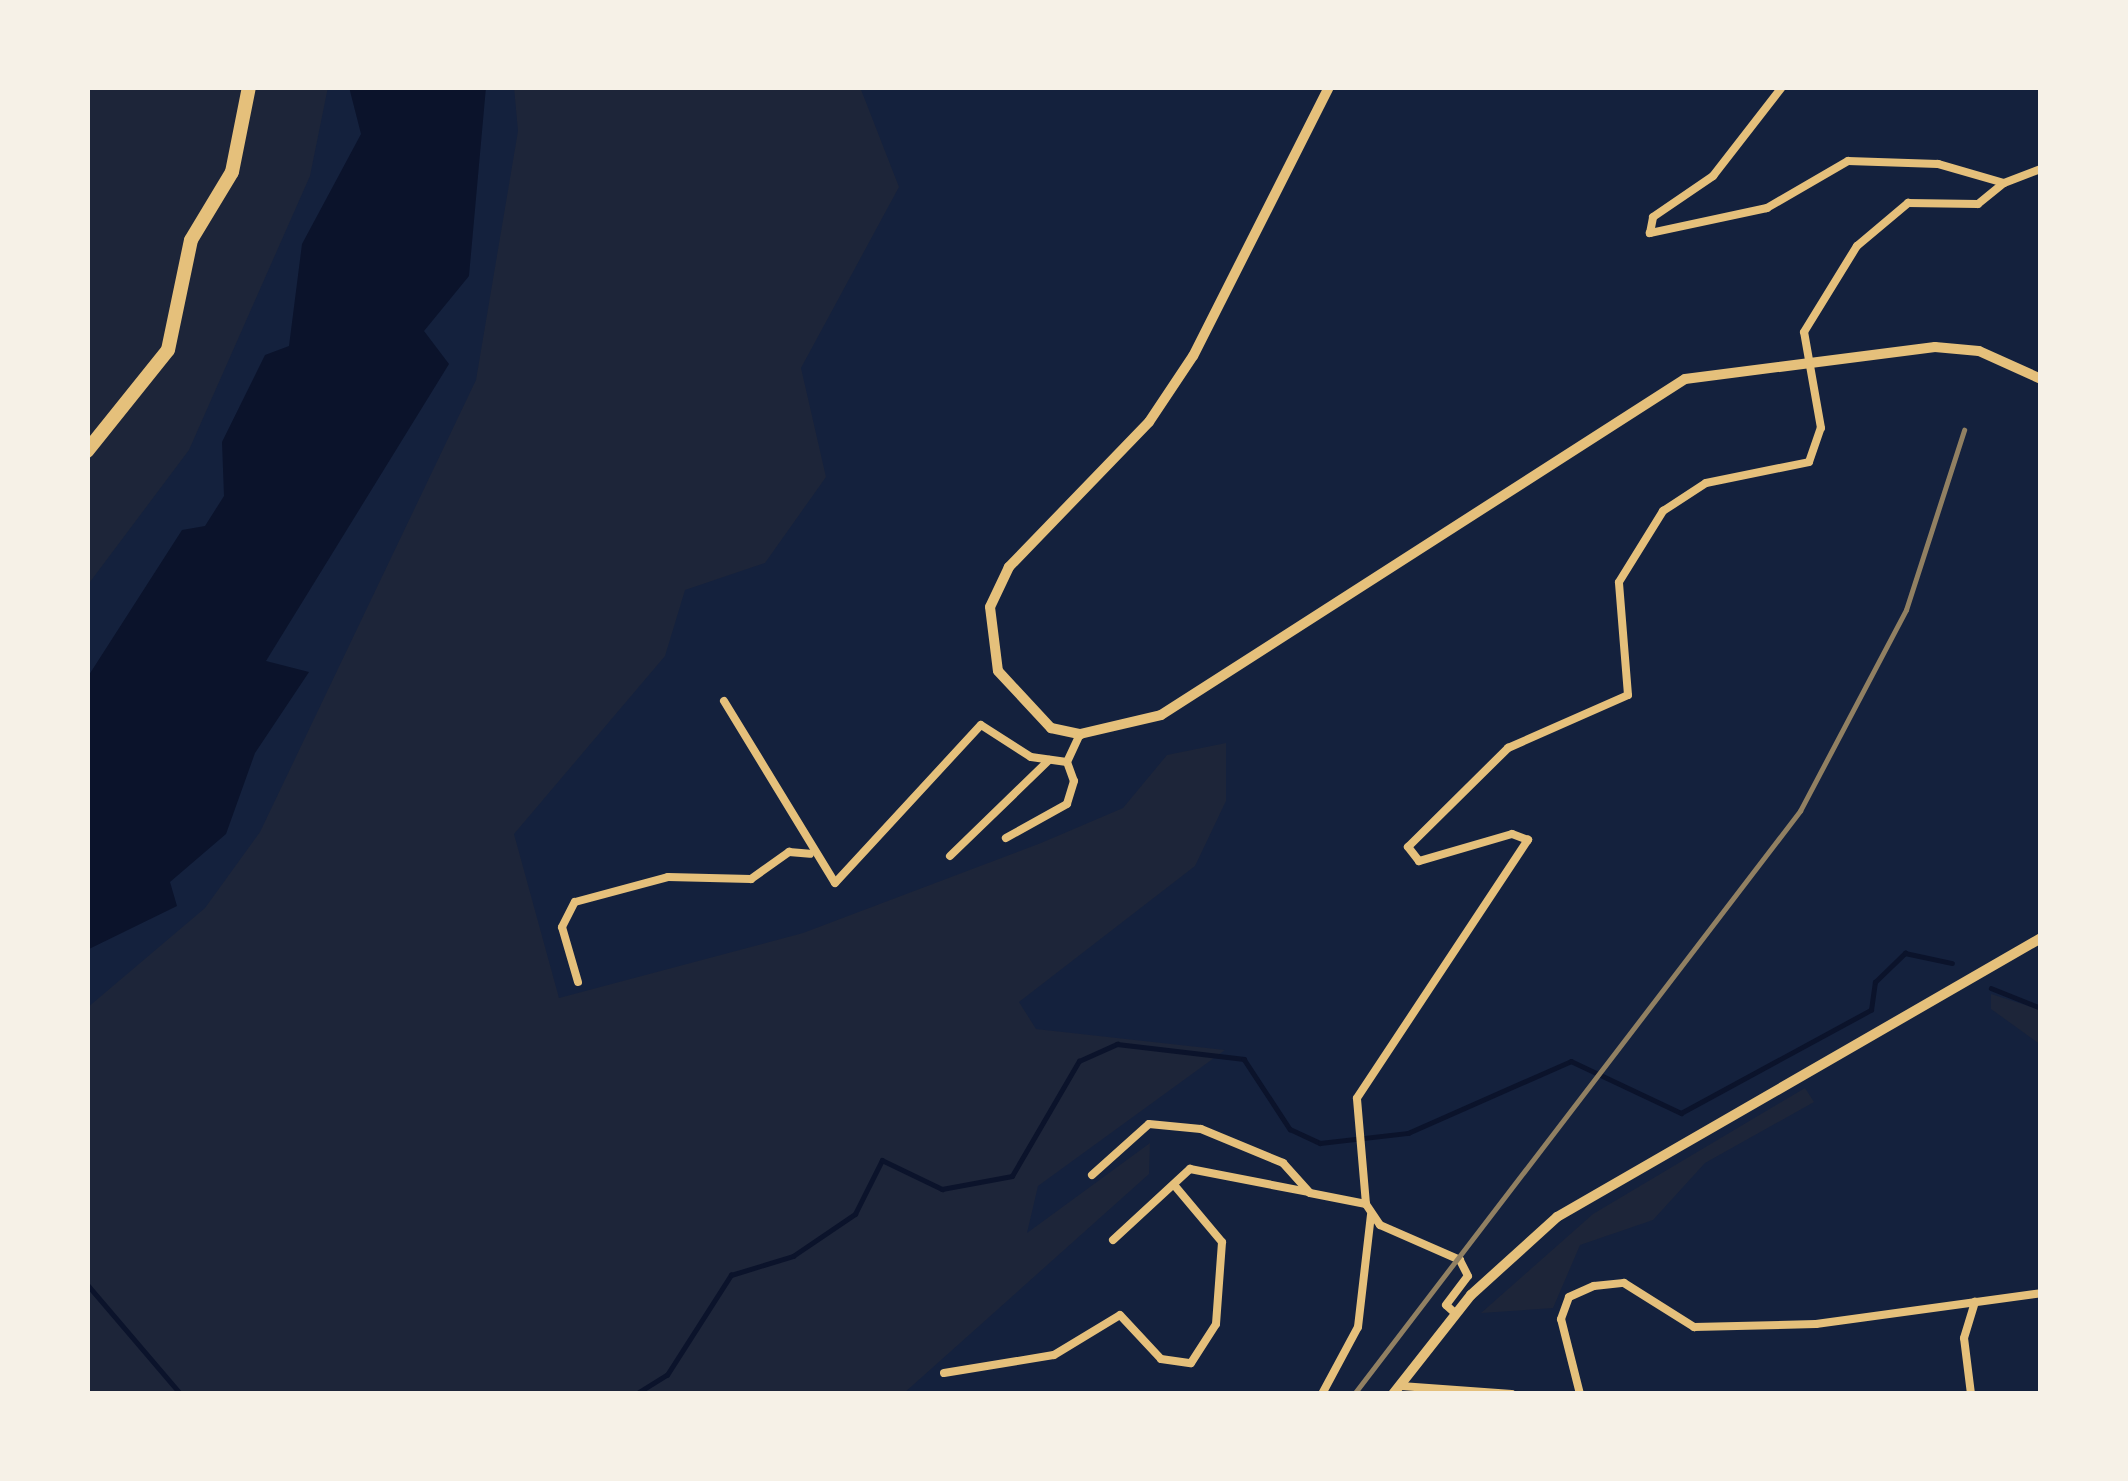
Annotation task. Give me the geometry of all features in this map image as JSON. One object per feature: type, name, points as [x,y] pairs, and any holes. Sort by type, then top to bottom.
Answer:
[{"type":"main road","points":[[87,452],[168,350],[191,240],[232,172],[249,87]]},
{"type":"street","points":[[1329,87],[1193,356],[1135,438],[1010,567],[991,608],[1009,688],[1051,728],[1080,734],[1161,715],[1685,379],[1806,356],[1979,351],[2041,379]]},
{"type":"street","points":[[1782,87],[1713,176],[1647,230],[1674,234],[1767,208],[1848,161],[1938,164],[2004,183]]},
{"type":"street","points":[[1322,1394],[1358,1327],[1371,1215],[1366,1204],[1362,1084],[1528,840],[1512,834],[1419,861],[1408,847],[1508,748],[1628,694],[1624,559],[1692,490],[1809,462],[1821,428],[1806,356],[1810,308],[1888,214],[1928,199],[1978,204],[2004,183],[2041,169]]},
{"type":"street","points":[[724,701],[810,854],[835,883],[981,725],[1049,760],[1067,762]]},
{"type":"street","points":[[1006,838],[1067,804],[1067,762],[1080,734]]},
{"type":"street","points":[[950,856],[1049,760]]},
{"type":"street","points":[[578,982],[562,927],[574,902],[668,877],[751,879],[789,852],[810,854]]},
{"type":"street","points":[[1396,1390],[1456,1314],[1595,1191],[2041,938]]},
{"type":"street","points":[[1092,1175],[1149,1124],[1224,1134],[1283,1163],[1310,1193]]},
{"type":"street","points":[[1113,1240],[1190,1169],[1366,1204]]},
{"type":"street","points":[[944,1373],[1054,1355],[1120,1315],[1161,1359],[1191,1363],[1216,1324],[1222,1242],[1175,1186]]},
{"type":"street","points":[[1371,1215],[1460,1259],[1468,1276],[1447,1305],[1456,1314]]},
{"type":"street","points":[[1580,1394],[1561,1319],[1569,1297],[1594,1286],[1624,1283],[1694,1327],[2041,1293]]},
{"type":"street","points":[[1971,1394],[1964,1338],[1976,1302]]},
{"type":"street","points":[[1396,1390],[1512,1394]]},
{"type":"shaded area","points":[[87,87],[328,87],[310,176],[189,450],[87,586]]},
{"type":"shaded area","points":[[349,87],[486,87],[469,276],[424,331],[449,364],[266,661],[309,672],[255,753],[226,834],[170,882],[177,906],[87,950],[87,678],[182,530],[205,526],[224,496],[222,442],[265,355],[289,346],[302,244],[361,134]]},
{"type":"shaded area","points":[[514,87],[860,87],[899,187],[801,368],[826,477],[765,563],[685,590],[665,656],[514,834],[559,998],[803,933],[1041,843],[1123,808],[1167,755],[1226,743],[1226,801],[1195,866],[1019,1002],[1036,1029],[1225,1050],[1038,1186],[1027,1233],[1150,1143],[1149,1174],[903,1394],[87,1394],[87,1008],[205,908],[260,832],[476,380],[518,131]]},
{"type":"shaded area","points":[[1991,994],[2041,1010],[2041,1045],[1991,1009]]},
{"type":"shaded area","points":[[1805,1088],[1814,1102],[1705,1163],[1653,1220],[1580,1245],[1553,1308],[1481,1313],[1593,1214]]},
{"type":"waterway","points":[[636,1394],[667,1375],[731,1275],[793,1256],[855,1214],[882,1160],[942,1189],[1012,1176],[1079,1061],[1117,1044],[1244,1059],[1290,1129],[1320,1143],[1408,1133],[1571,1061],[1681,1113],[1871,1010],[1875,982],[1905,953],[1952,963]]},
{"type":"waterway","points":[[1991,988],[2041,1008]]},
{"type":"waterway","points":[[87,1284],[181,1394]]},
{"type":"railway","points":[[1354,1394],[1800,811],[1906,610],[1964,430]]}]
